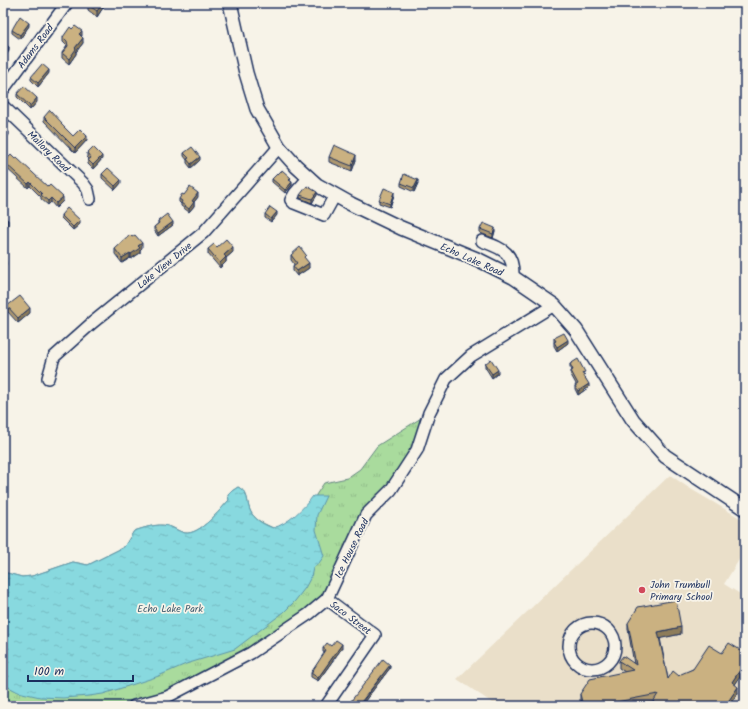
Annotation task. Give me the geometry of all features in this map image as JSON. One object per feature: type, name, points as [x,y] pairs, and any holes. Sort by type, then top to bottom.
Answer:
[{"type":"main road","name":"Echo Lake Road","points":[[230,3],[246,74],[257,109],[279,147],[296,166],[317,185],[354,206],[401,228],[479,260],[513,277],[554,305],[576,330],[633,420],[665,456],[745,509]]},
{"type":"street","name":"Adams Road","points":[[3,90],[67,3]]},
{"type":"street","name":"Mallory Road","points":[[3,106],[82,182],[88,190],[90,199]]},
{"type":"street","name":"Lake View Drive","points":[[48,378],[54,357],[92,323],[203,233],[279,147]]},
{"type":"street","points":[[309,177],[295,193],[292,200],[294,203],[324,215],[335,195]]},
{"type":"street","points":[[482,241],[501,248],[510,256],[513,267],[513,277]]},
{"type":"street","name":"Ice House Road","points":[[134,706],[167,696],[251,653],[309,614],[327,598],[366,516],[391,490],[417,450],[429,413],[446,379],[471,356],[554,305]]},
{"type":"street","name":"Saco Street","points":[[326,706],[376,635],[327,598]]},
{"type":"street","points":[[589,623],[596,623],[610,630],[614,637],[615,644],[612,659],[600,668],[585,668],[578,664],[573,658],[569,643],[575,630],[582,625],[589,623]]},
{"type":"shaded area","name":"John Trumbull Primary School","points":[[670,475],[745,521],[745,550],[724,584],[745,597],[745,706],[497,706],[457,679]]},
{"type":"green space","name":"Echo Lake Park","points":[[429,413],[417,450],[366,516],[327,599],[309,614],[167,697],[134,706],[3,706],[3,572],[22,577],[32,576],[73,562],[88,565],[124,547],[134,531],[151,526],[164,525],[185,533],[191,533],[209,521],[229,500],[228,495],[238,487],[245,493],[250,510],[256,519],[273,528],[281,526],[314,507],[316,495],[324,483],[347,478],[360,469],[377,446]]},
{"type":"water","name":"Echo Lake Park","points":[[238,487],[245,493],[250,510],[256,519],[273,528],[279,526],[295,515],[313,496],[326,496],[317,515],[316,530],[324,556],[313,568],[311,577],[305,588],[284,612],[235,649],[186,664],[156,677],[103,694],[63,698],[40,697],[18,692],[3,684],[3,572],[22,577],[32,576],[73,562],[88,565],[124,547],[134,531],[151,526],[164,525],[185,533],[191,533],[209,521],[229,500],[228,495]]},
{"type":"building","points":[[89,3],[103,3],[97,11],[88,5]]},
{"type":"building","points":[[20,16],[29,23],[20,35],[12,30]]},
{"type":"building","points":[[75,26],[82,31],[79,34],[83,38],[69,59],[62,53],[68,46],[67,41],[63,37],[70,27],[72,29]]},
{"type":"building","points":[[3,42],[9,47],[3,56]]},
{"type":"building","points":[[42,64],[49,70],[38,83],[31,77]]},
{"type":"building","points":[[24,86],[37,98],[30,106],[17,94]]},
{"type":"building","points":[[50,110],[73,136],[80,129],[87,136],[75,148],[44,117]]},
{"type":"building","points":[[3,126],[9,132],[3,138]]},
{"type":"building","points":[[334,145],[356,155],[352,166],[329,157]]},
{"type":"building","points":[[93,147],[102,156],[93,165],[88,160],[91,158],[87,153]]},
{"type":"building","points":[[192,147],[200,157],[191,164],[187,159],[189,158],[184,153]]},
{"type":"building","points":[[11,155],[15,159],[17,158],[48,187],[50,185],[63,197],[56,203],[51,198],[48,201],[30,182],[28,184],[4,162]]},
{"type":"building","points":[[108,168],[121,180],[115,186],[102,174]]},
{"type":"building","points":[[282,170],[291,178],[289,180],[292,182],[285,190],[272,179]]},
{"type":"building","points":[[404,174],[418,180],[414,188],[401,183]]},
{"type":"building","points":[[307,186],[317,192],[312,199],[300,195]]},
{"type":"building","points":[[190,187],[198,193],[192,201],[194,202],[189,209],[181,203],[182,201],[179,199]]},
{"type":"building","points":[[384,188],[394,192],[390,204],[379,200]]},
{"type":"building","points":[[270,207],[277,212],[271,219],[265,214]]},
{"type":"building","points":[[67,208],[80,220],[73,227],[61,215]]},
{"type":"building","points":[[167,214],[173,222],[158,233],[154,227],[159,223],[158,221]]},
{"type":"building","points":[[3,216],[8,220],[3,225]]},
{"type":"building","points":[[483,223],[495,228],[493,234],[480,229]]},
{"type":"building","points":[[130,235],[132,237],[135,235],[142,243],[138,246],[140,248],[122,258],[115,249]]},
{"type":"building","points":[[226,239],[233,247],[224,255],[226,257],[220,263],[208,249],[214,244],[217,247]]},
{"type":"building","points":[[300,247],[306,255],[304,257],[309,263],[297,271],[293,266],[297,263],[291,255]]},
{"type":"building","points":[[3,258],[6,262],[3,265]]},
{"type":"building","points":[[20,296],[30,308],[18,318],[7,306]]},
{"type":"building","points":[[564,333],[568,340],[557,347],[554,342],[556,341],[554,338]]},
{"type":"building","points":[[491,359],[498,370],[492,374],[485,364]]},
{"type":"building","points":[[578,359],[585,372],[582,373],[589,384],[578,391],[575,386],[578,384],[571,371],[573,370],[570,364]]},
{"type":"building","points":[[676,600],[681,627],[658,632],[668,679],[673,671],[679,676],[693,669],[709,645],[722,653],[729,643],[745,653],[745,668],[743,672],[740,670],[732,682],[738,687],[725,706],[660,706],[653,702],[658,694],[611,703],[611,706],[583,706],[580,694],[590,679],[633,670],[619,661],[623,656],[636,665],[628,623],[638,607]]},
{"type":"building","points":[[336,640],[342,644],[318,678],[311,673],[326,650],[323,648],[327,643],[331,646]]},
{"type":"building","points":[[383,659],[390,665],[358,706],[351,701]]},
{"type":"place","name":"John Trumbull Primary School","points":[[642,590]]}]
